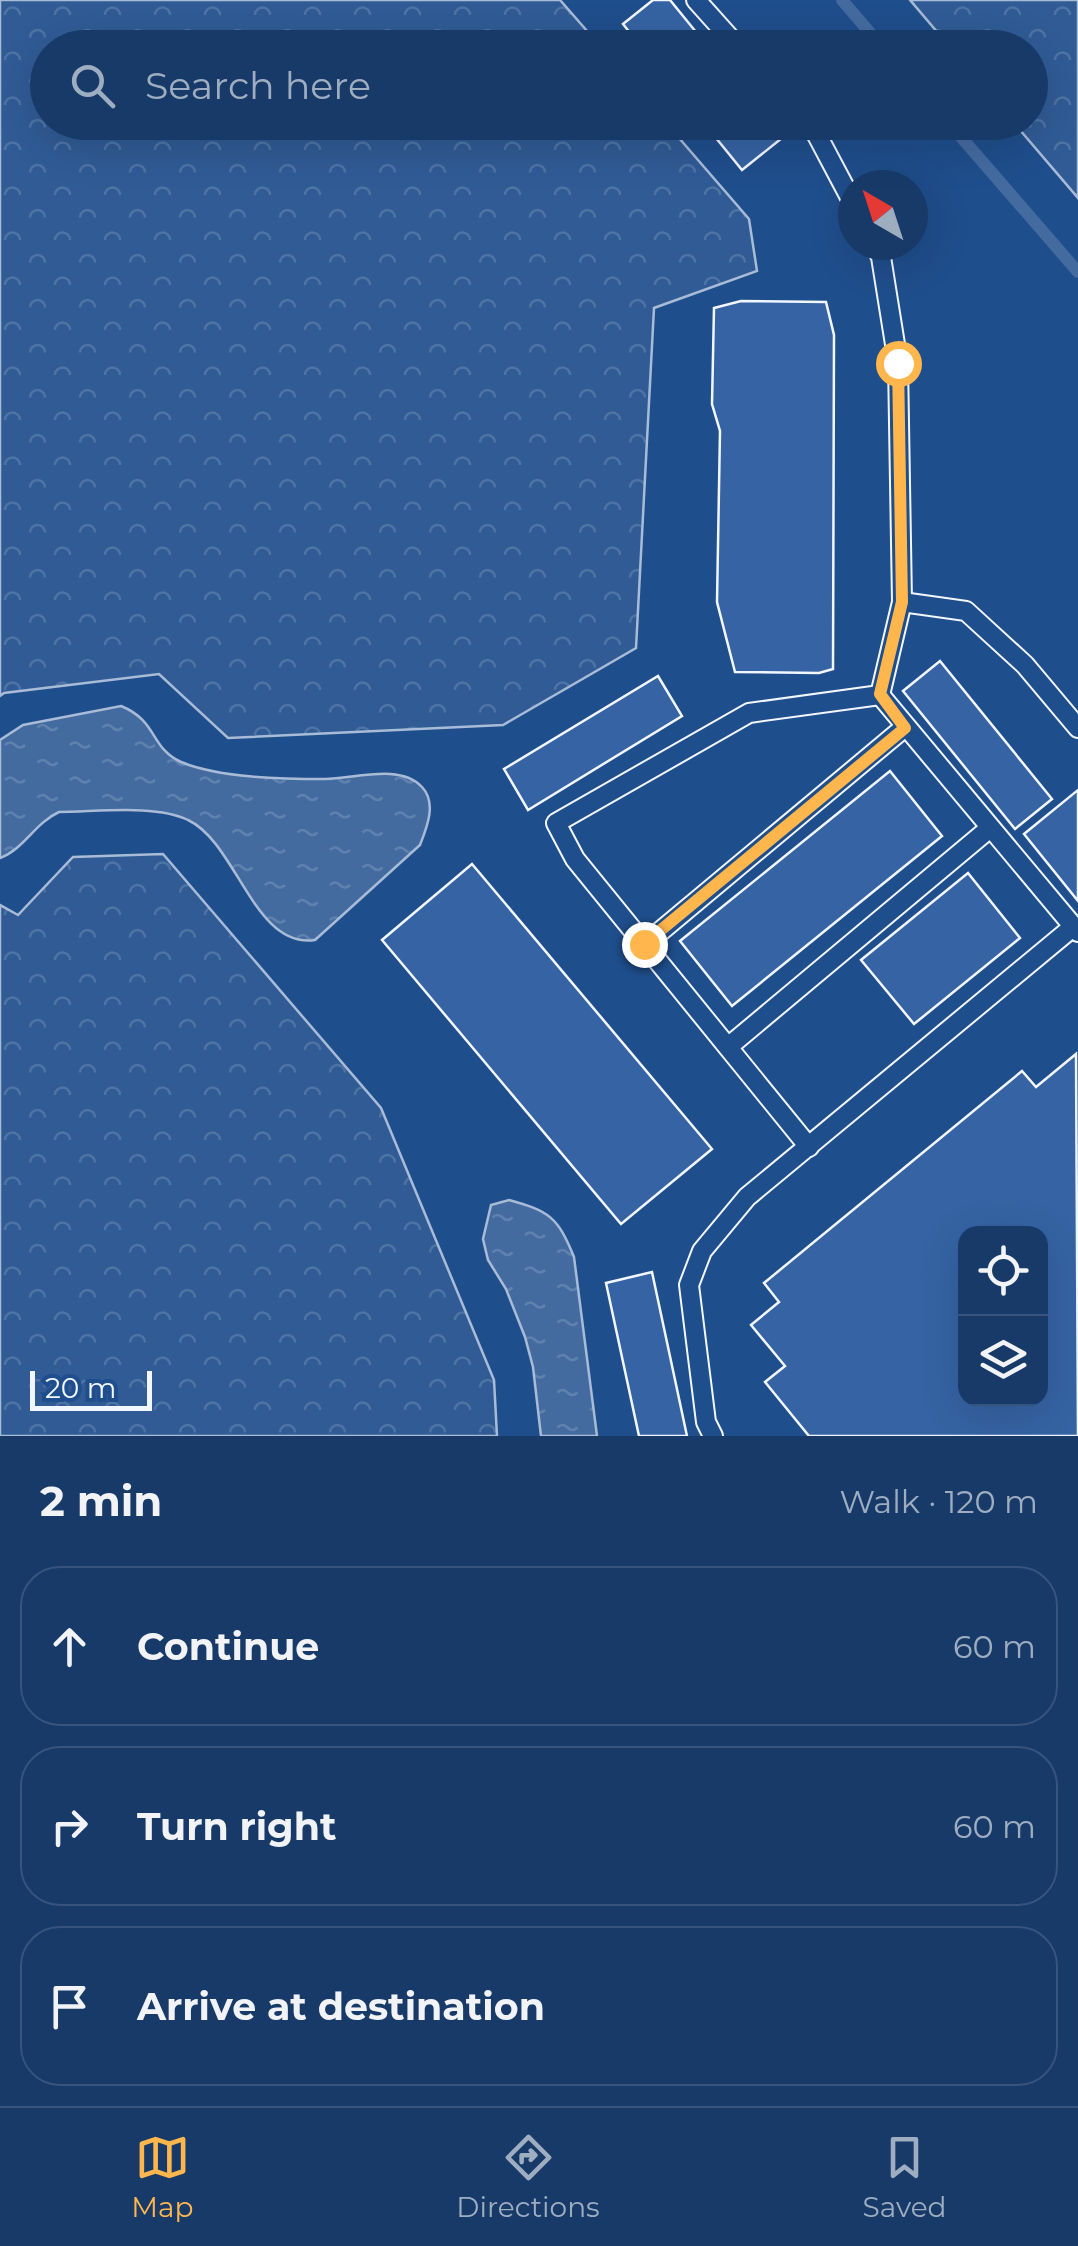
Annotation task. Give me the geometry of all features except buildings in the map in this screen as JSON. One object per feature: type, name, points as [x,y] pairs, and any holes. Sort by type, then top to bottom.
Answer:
[{"type":"lane","points":[[696,0],[723,30]]},
{"type":"lane","points":[[820,140],[838,175]]},
{"type":"lane","points":[[714,1436],[706,1422],[688,1285],[702,1251],[748,1197],[1076,930],[880,694],[902,602],[898,363],[881,260]]},
{"type":"lane","points":[[902,602],[966,611],[1025,665],[1078,728]]},
{"type":"lane","points":[[809,1147],[575,859],[556,823],[749,714],[880,694]]},
{"type":"lane","points":[[644,944],[905,728]]},
{"type":"lane","points":[[728,1047],[990,828]]},
{"type":"green space","points":[[0,0],[560,0],[586,30],[30,30],[30,140],[681,140],[749,219],[757,271],[654,308],[636,648],[503,725],[228,738],[159,674],[0,696]]},
{"type":"green space","points":[[910,0],[1078,0],[1078,198],[1029,140],[1048,140],[1048,30],[936,30]]},
{"type":"green space","points":[[163,854],[381,1108],[494,1380],[497,1436],[0,1436],[0,905],[18,915],[73,857]]},
{"type":"water","points":[[121,706],[142,719],[171,756],[197,767],[271,778],[389,774],[413,780],[429,800],[420,845],[315,940],[294,938],[276,928],[205,832],[175,815],[143,810],[59,812],[0,858],[0,740],[23,725]]},
{"type":"water","points":[[509,1200],[543,1212],[557,1224],[574,1257],[597,1436],[541,1436],[533,1367],[525,1337],[506,1289],[488,1260],[483,1239],[491,1205]]},
{"type":"waterway","points":[[842,0],[868,30]]},
{"type":"waterway","points":[[964,140],[1078,272]]},
{"type":"route","points":[[644,944],[905,728],[880,694],[902,602],[898,363]]}]
